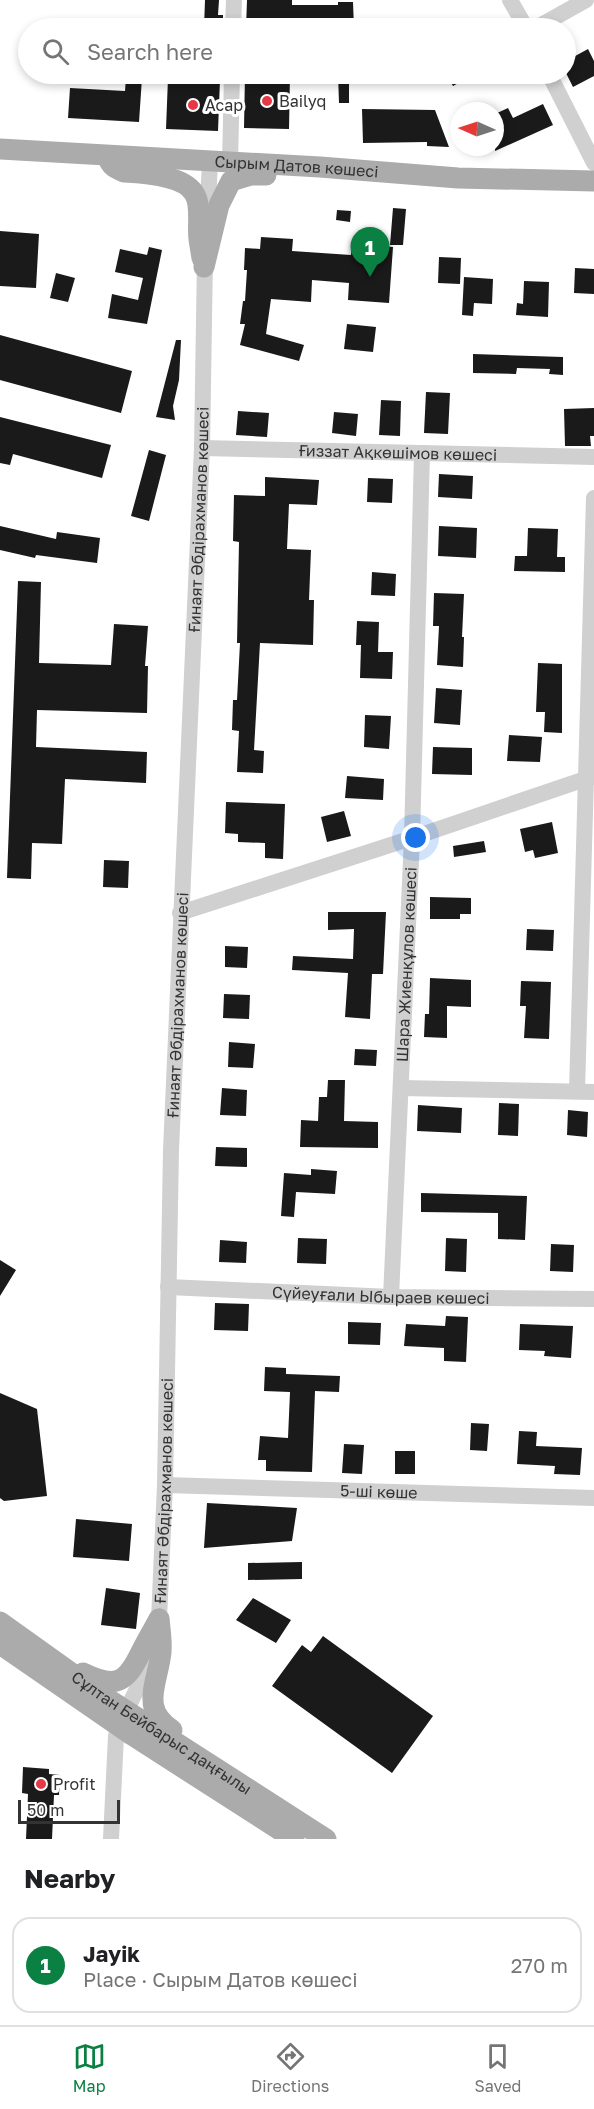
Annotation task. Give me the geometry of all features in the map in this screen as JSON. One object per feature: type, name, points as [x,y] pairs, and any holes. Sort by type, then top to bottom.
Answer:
[{"type":"main road","name":"Сырым Датов көшесі","points":[[0,149],[320,166],[458,177],[594,181]]},
{"type":"main road","points":[[107,156],[111,166],[117,170],[171,178],[186,184],[195,194],[204,267]]},
{"type":"main road","points":[[204,267],[219,206],[231,181],[251,175],[298,177],[309,175],[320,166]]},
{"type":"main road","points":[[54,1660],[97,1680],[109,1683],[118,1681],[135,1665],[159,1618]]},
{"type":"main road","points":[[159,1618],[162,1650],[152,1697],[154,1712],[163,1724],[196,1744],[212,1766]]},
{"type":"main road","name":"Сұлтан Бейбарыс даңғылы","points":[[0,1622],[105,1698],[123,1718],[294,1839]]},
{"type":"main road","name":"Сұлтан Бейбарыс даңғылы","points":[[0,1644],[123,1718],[212,1766],[326,1839]]},
{"type":"street","points":[[233,18],[234,0]]},
{"type":"street","points":[[510,0],[520,18]]},
{"type":"street","points":[[554,18],[586,0]]},
{"type":"street","name":"Ғинаят Әбдірахманов көшесі","points":[[111,1839],[116,1743],[123,1718],[150,1662],[159,1618],[165,1485],[171,1150],[202,448],[204,267],[231,84]]},
{"type":"street","points":[[554,84],[594,163]]},
{"type":"street","name":"Ғиззат Ақкөшімов көшесi","points":[[202,448],[594,457]]},
{"type":"street","name":"Шара Жиенқұлов көшесі","points":[[391,1297],[412,838],[422,453]]},
{"type":"street","points":[[577,1091],[590,777],[594,498]]},
{"type":"street","points":[[180,913],[412,838],[590,777]]},
{"type":"street","points":[[402,1088],[594,1092]]},
{"type":"street","name":"Сүйеуғали Ыбыраев көшесi","points":[[168,1287],[391,1297],[594,1299]]},
{"type":"street","name":"5-шi көше","points":[[165,1485],[594,1498]]},
{"type":"building","points":[[205,0],[219,0],[218,15],[223,15],[223,18],[204,18]]},
{"type":"building","points":[[247,0],[292,0],[292,5],[338,5],[338,2],[353,2],[354,18],[246,18]]},
{"type":"building","points":[[588,49],[594,61],[594,76],[573,87],[572,84],[576,84],[576,56]]},
{"type":"building","points":[[126,84],[142,84],[139,122],[68,118],[70,88],[125,91]]},
{"type":"building","name":"Асар","points":[[168,84],[220,84],[218,131],[166,129]]},
{"type":"building","name":"Bailyq","points":[[245,84],[290,84],[289,129],[244,128]]},
{"type":"building","points":[[338,84],[349,84],[349,103],[339,103]]},
{"type":"building","points":[[543,104],[553,125],[504,147],[504,110],[508,108],[513,118]]},
{"type":"building","points":[[362,109],[435,110],[449,147],[427,146],[427,142],[363,143]]},
{"type":"building","points":[[393,208],[406,209],[403,245],[390,245]]},
{"type":"building","points":[[337,210],[351,211],[350,222],[336,220]]},
{"type":"building","points":[[0,231],[39,234],[36,288],[0,286]]},
{"type":"building","points":[[261,237],[293,239],[292,251],[351,255],[352,244],[393,247],[389,303],[348,300],[349,283],[312,280],[311,302],[271,299],[266,334],[304,345],[299,361],[240,345],[245,324],[240,324],[243,301],[245,301],[247,270],[244,270],[245,248],[260,249]]},
{"type":"building","points":[[149,247],[162,250],[147,324],[108,318],[112,294],[138,300],[143,278],[115,272],[120,249],[147,255]]},
{"type":"building","points":[[439,257],[461,258],[460,284],[438,283]]},
{"type":"building","points":[[575,268],[594,269],[594,294],[574,293]]},
{"type":"building","points":[[56,273],[75,278],[68,302],[50,298]]},
{"type":"building","points":[[464,277],[493,279],[492,304],[474,303],[473,316],[462,315]]},
{"type":"building","points":[[524,281],[549,282],[548,317],[516,315],[517,303],[523,304]]},
{"type":"building","points":[[347,324],[376,327],[373,352],[344,349]]},
{"type":"building","points":[[0,335],[132,371],[121,413],[0,380]]},
{"type":"building","points":[[176,340],[181,340],[179,380],[173,406],[175,420],[156,417]]},
{"type":"building","points":[[473,354],[563,357],[563,375],[549,374],[550,369],[517,368],[516,374],[473,373]]},
{"type":"building","points":[[426,392],[450,393],[448,434],[424,433]]},
{"type":"building","points":[[381,400],[401,401],[400,436],[379,435]]},
{"type":"building","points":[[594,408],[594,436],[590,436],[591,446],[565,446],[564,409]]},
{"type":"building","points":[[238,411],[269,413],[267,437],[236,435]]},
{"type":"building","points":[[334,412],[358,414],[356,436],[332,433]]},
{"type":"building","points":[[0,417],[111,445],[102,478],[13,454],[10,465],[0,463]]},
{"type":"building","points":[[149,450],[166,455],[149,521],[131,516]]},
{"type":"building","points":[[439,474],[473,476],[472,499],[438,497]]},
{"type":"building","points":[[265,477],[319,480],[317,505],[289,504],[287,549],[311,550],[309,600],[314,600],[313,645],[260,643],[254,750],[264,751],[263,773],[237,772],[239,731],[232,730],[233,700],[237,700],[240,643],[237,643],[239,542],[233,541],[234,495],[265,496]]},
{"type":"building","points":[[368,478],[393,479],[392,503],[367,502]]},
{"type":"building","points":[[0,526],[56,539],[57,532],[100,538],[97,563],[36,555],[35,558],[0,550]]},
{"type":"building","points":[[439,526],[477,528],[476,558],[438,556]]},
{"type":"building","points":[[528,528],[558,529],[557,557],[565,557],[565,572],[514,571],[515,556],[527,556]]},
{"type":"building","points":[[372,572],[396,574],[395,596],[371,595]]},
{"type":"building","points":[[18,581],[41,582],[39,663],[111,665],[114,624],[148,626],[145,666],[148,666],[147,713],[37,710],[36,747],[147,752],[146,783],[65,779],[62,844],[32,843],[31,879],[7,878]]},
{"type":"building","points":[[434,593],[464,594],[463,667],[437,665],[439,626],[433,626]]},
{"type":"building","points":[[357,621],[379,622],[378,652],[393,652],[392,679],[360,678],[361,645],[356,645]]},
{"type":"building","points":[[538,663],[562,664],[562,733],[544,732],[545,712],[536,712]]},
{"type":"building","points":[[436,688],[462,690],[460,725],[434,723]]},
{"type":"building","points":[[365,715],[391,716],[389,749],[364,747]]},
{"type":"building","points":[[509,735],[542,737],[540,762],[507,761]]},
{"type":"building","points":[[433,747],[472,748],[472,775],[432,774]]},
{"type":"building","points":[[347,776],[384,779],[383,800],[345,798]]},
{"type":"building","points":[[226,802],[285,804],[283,859],[265,858],[265,843],[238,842],[238,834],[225,833]]},
{"type":"building","points":[[344,811],[351,836],[327,842],[321,817]]},
{"type":"building","points":[[552,822],[558,853],[535,858],[533,850],[525,852],[520,829]]},
{"type":"building","points":[[484,841],[486,852],[454,857],[453,846]]},
{"type":"building","points":[[104,860],[129,861],[128,888],[103,887]]},
{"type":"building","points":[[430,897],[471,898],[471,914],[460,914],[460,919],[430,919]]},
{"type":"building","points":[[328,912],[386,912],[383,974],[372,974],[370,1019],[345,1017],[348,973],[292,970],[293,956],[353,959],[354,929],[328,930]]},
{"type":"building","points":[[527,929],[554,930],[553,951],[526,950]]},
{"type":"building","points":[[225,946],[248,947],[247,968],[225,967]]},
{"type":"building","points":[[430,978],[471,980],[471,1007],[447,1006],[447,1038],[424,1037],[425,1014],[429,1014]]},
{"type":"building","points":[[521,981],[551,982],[549,1039],[524,1038],[526,1006],[520,1006]]},
{"type":"building","points":[[224,994],[250,995],[249,1019],[223,1018]]},
{"type":"building","points":[[229,1042],[255,1044],[253,1068],[228,1067]]},
{"type":"building","points":[[355,1049],[377,1050],[376,1066],[354,1065]]},
{"type":"building","points":[[328,1080],[345,1080],[344,1121],[378,1122],[378,1148],[300,1147],[301,1120],[318,1121],[319,1097],[327,1097]]},
{"type":"building","points":[[222,1088],[247,1090],[246,1116],[220,1115]]},
{"type":"building","points":[[499,1103],[519,1104],[518,1136],[498,1135]]},
{"type":"building","points":[[418,1105],[462,1108],[461,1133],[417,1131]]},
{"type":"building","points":[[568,1110],[588,1112],[587,1137],[567,1135]]},
{"type":"building","points":[[216,1147],[247,1148],[247,1167],[215,1166]]},
{"type":"building","points":[[311,1169],[337,1171],[335,1194],[296,1192],[294,1217],[281,1216],[284,1173],[311,1175]]},
{"type":"building","points":[[421,1193],[527,1196],[525,1240],[498,1239],[498,1213],[421,1212]]},
{"type":"building","points":[[298,1238],[327,1239],[326,1264],[297,1263]]},
{"type":"building","points":[[446,1238],[467,1239],[466,1272],[445,1271]]},
{"type":"building","points":[[220,1240],[247,1242],[246,1263],[219,1262]]},
{"type":"building","points":[[551,1244],[574,1245],[573,1272],[550,1271]]},
{"type":"building","points":[[0,1260],[16,1270],[0,1296]]},
{"type":"building","points":[[215,1303],[249,1304],[248,1331],[214,1330]]},
{"type":"building","points":[[446,1316],[468,1317],[466,1362],[444,1361],[444,1348],[404,1346],[406,1324],[445,1326]]},
{"type":"building","points":[[348,1322],[381,1323],[380,1345],[348,1344]]},
{"type":"building","points":[[520,1324],[573,1326],[571,1358],[544,1356],[545,1351],[519,1350]]},
{"type":"building","points":[[265,1367],[286,1368],[286,1374],[340,1376],[339,1392],[315,1391],[312,1472],[266,1471],[266,1460],[258,1460],[260,1436],[288,1438],[290,1392],[264,1391]]},
{"type":"building","points":[[0,1393],[37,1409],[47,1496],[4,1501],[0,1498]]},
{"type":"building","points":[[471,1423],[489,1424],[487,1451],[470,1450]]},
{"type":"building","points":[[519,1431],[537,1432],[536,1446],[582,1448],[580,1475],[554,1474],[555,1466],[517,1464]]},
{"type":"building","points":[[344,1444],[364,1445],[362,1474],[342,1473]]},
{"type":"building","points":[[395,1451],[415,1451],[415,1474],[395,1474]]},
{"type":"building","points":[[207,1503],[297,1508],[292,1541],[204,1548]]},
{"type":"building","points":[[76,1519],[132,1524],[129,1561],[73,1557]]},
{"type":"building","points":[[302,1562],[302,1579],[248,1580],[248,1563]]},
{"type":"building","points":[[106,1588],[140,1593],[136,1629],[101,1625]]},
{"type":"building","points":[[253,1598],[291,1620],[276,1643],[236,1620]]},
{"type":"building","points":[[323,1636],[433,1716],[392,1773],[272,1686],[302,1645],[311,1652]]},
{"type":"building","points":[[23,1767],[49,1769],[49,1774],[60,1775],[59,1795],[54,1795],[52,1839],[26,1839],[28,1794],[22,1793]]},
{"type":"place","name":"Bailyq","points":[[267,101]]},
{"type":"place","name":"Асар","points":[[193,105]]},
{"type":"place","name":"Jayik","points":[[370,277]]},
{"type":"place","name":"Profit","points":[[41,1784]]}]
